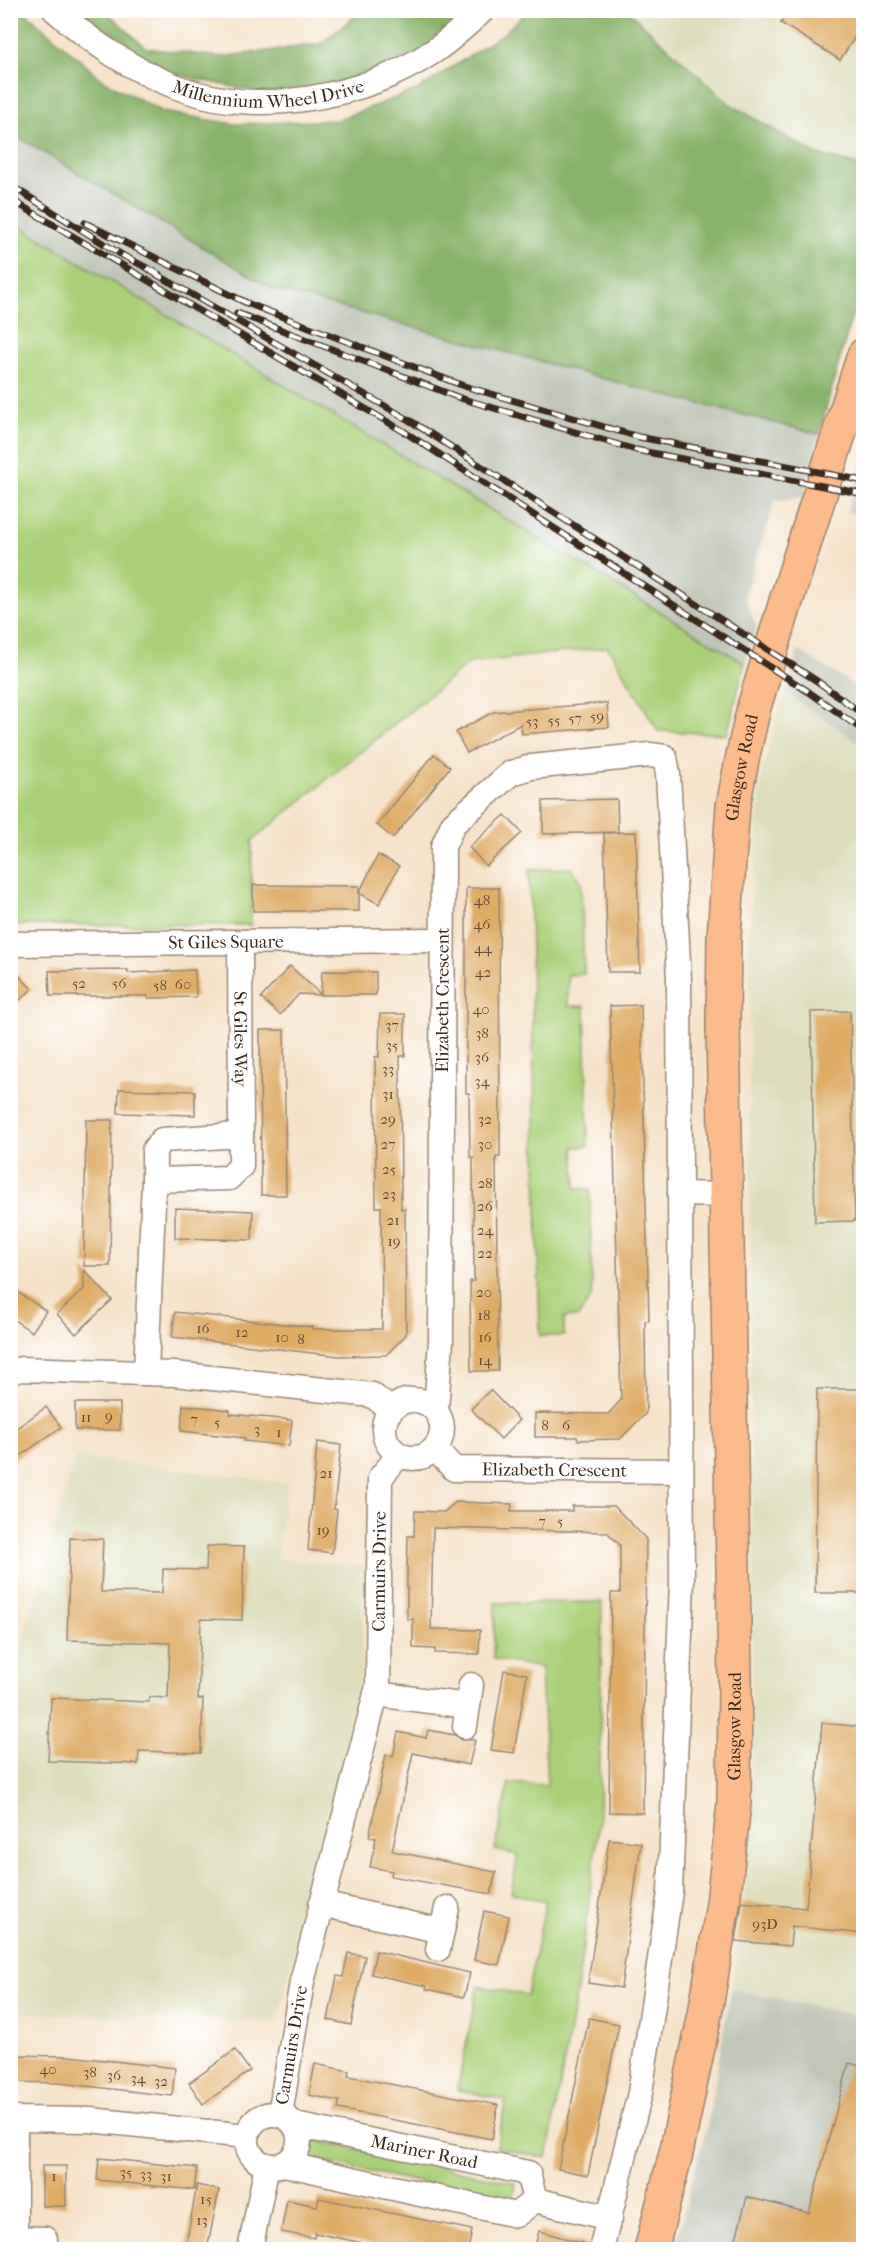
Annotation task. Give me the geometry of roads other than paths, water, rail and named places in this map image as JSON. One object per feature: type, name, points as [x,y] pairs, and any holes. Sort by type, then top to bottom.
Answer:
[{"type":"main road","name":"Glasgow Road","points":[[651,2250],[676,2153],[705,2014],[723,1904],[734,1803],[735,1666],[725,1195],[724,937],[733,806],[754,707],[864,355]]},
{"type":"street","name":"Millennium Wheel Drive","points":[[55,10],[94,44],[137,69],[178,88],[220,98],[260,102],[305,100],[348,90],[396,73],[435,51],[483,10]]},
{"type":"street","name":"Elizabeth Crescent","points":[[436,1410],[441,1341],[443,847],[453,824],[511,773],[531,767],[650,755],[665,757],[668,774],[679,980],[680,1194]]},
{"type":"street","name":"St Giles Square","points":[[10,944],[442,940]]},
{"type":"street","name":"St Giles Way","points":[[154,1180],[229,1178],[241,1166],[240,943]]},
{"type":"street","points":[[146,1373],[154,1150],[162,1140],[241,1135]]},
{"type":"street","points":[[601,2250],[640,2093],[670,1892],[682,1581],[680,1194],[725,1195]]},
{"type":"street","points":[[10,1372],[21,1369],[146,1373],[372,1395],[391,1410]]},
{"type":"street","points":[[408,1400],[428,1403],[436,1410],[441,1420],[442,1434],[435,1449],[416,1458],[399,1455],[385,1440],[385,1420],[391,1410],[398,1403],[408,1400]]},
{"type":"street","name":"Elizabeth Crescent","points":[[435,1449],[454,1469],[681,1471]]},
{"type":"street","name":"Carmuirs Drive","points":[[250,2250],[276,2164],[292,2158],[299,2141],[287,2119],[302,1982],[378,1686],[380,1478],[399,1455]]},
{"type":"street","points":[[376,1694],[468,1706]]},
{"type":"street","points":[[321,1904],[443,1930]]},
{"type":"street","name":"Carmuirs Drive","points":[[247,2136],[251,2124],[258,2117],[271,2113],[287,2119]]},
{"type":"street","points":[[45,2239],[15,2238],[13,2119],[90,2120],[247,2136],[247,2148],[258,2162],[516,2215],[535,2200],[610,2218]]},
{"type":"street","name":"Mariner Road","points":[[287,2119],[528,2173],[535,2200]]},
{"type":"railway","points":[[10,185],[122,255]]},
{"type":"railway","points":[[10,199],[403,431],[809,692],[864,731]]},
{"type":"railway","points":[[85,223],[249,304],[464,386],[639,437],[864,481]]},
{"type":"railway","points":[[122,255],[159,274]]},
{"type":"railway","points":[[151,271],[409,420],[817,681],[864,715]]},
{"type":"railway","points":[[237,313],[460,398],[636,450],[864,494]]}]
